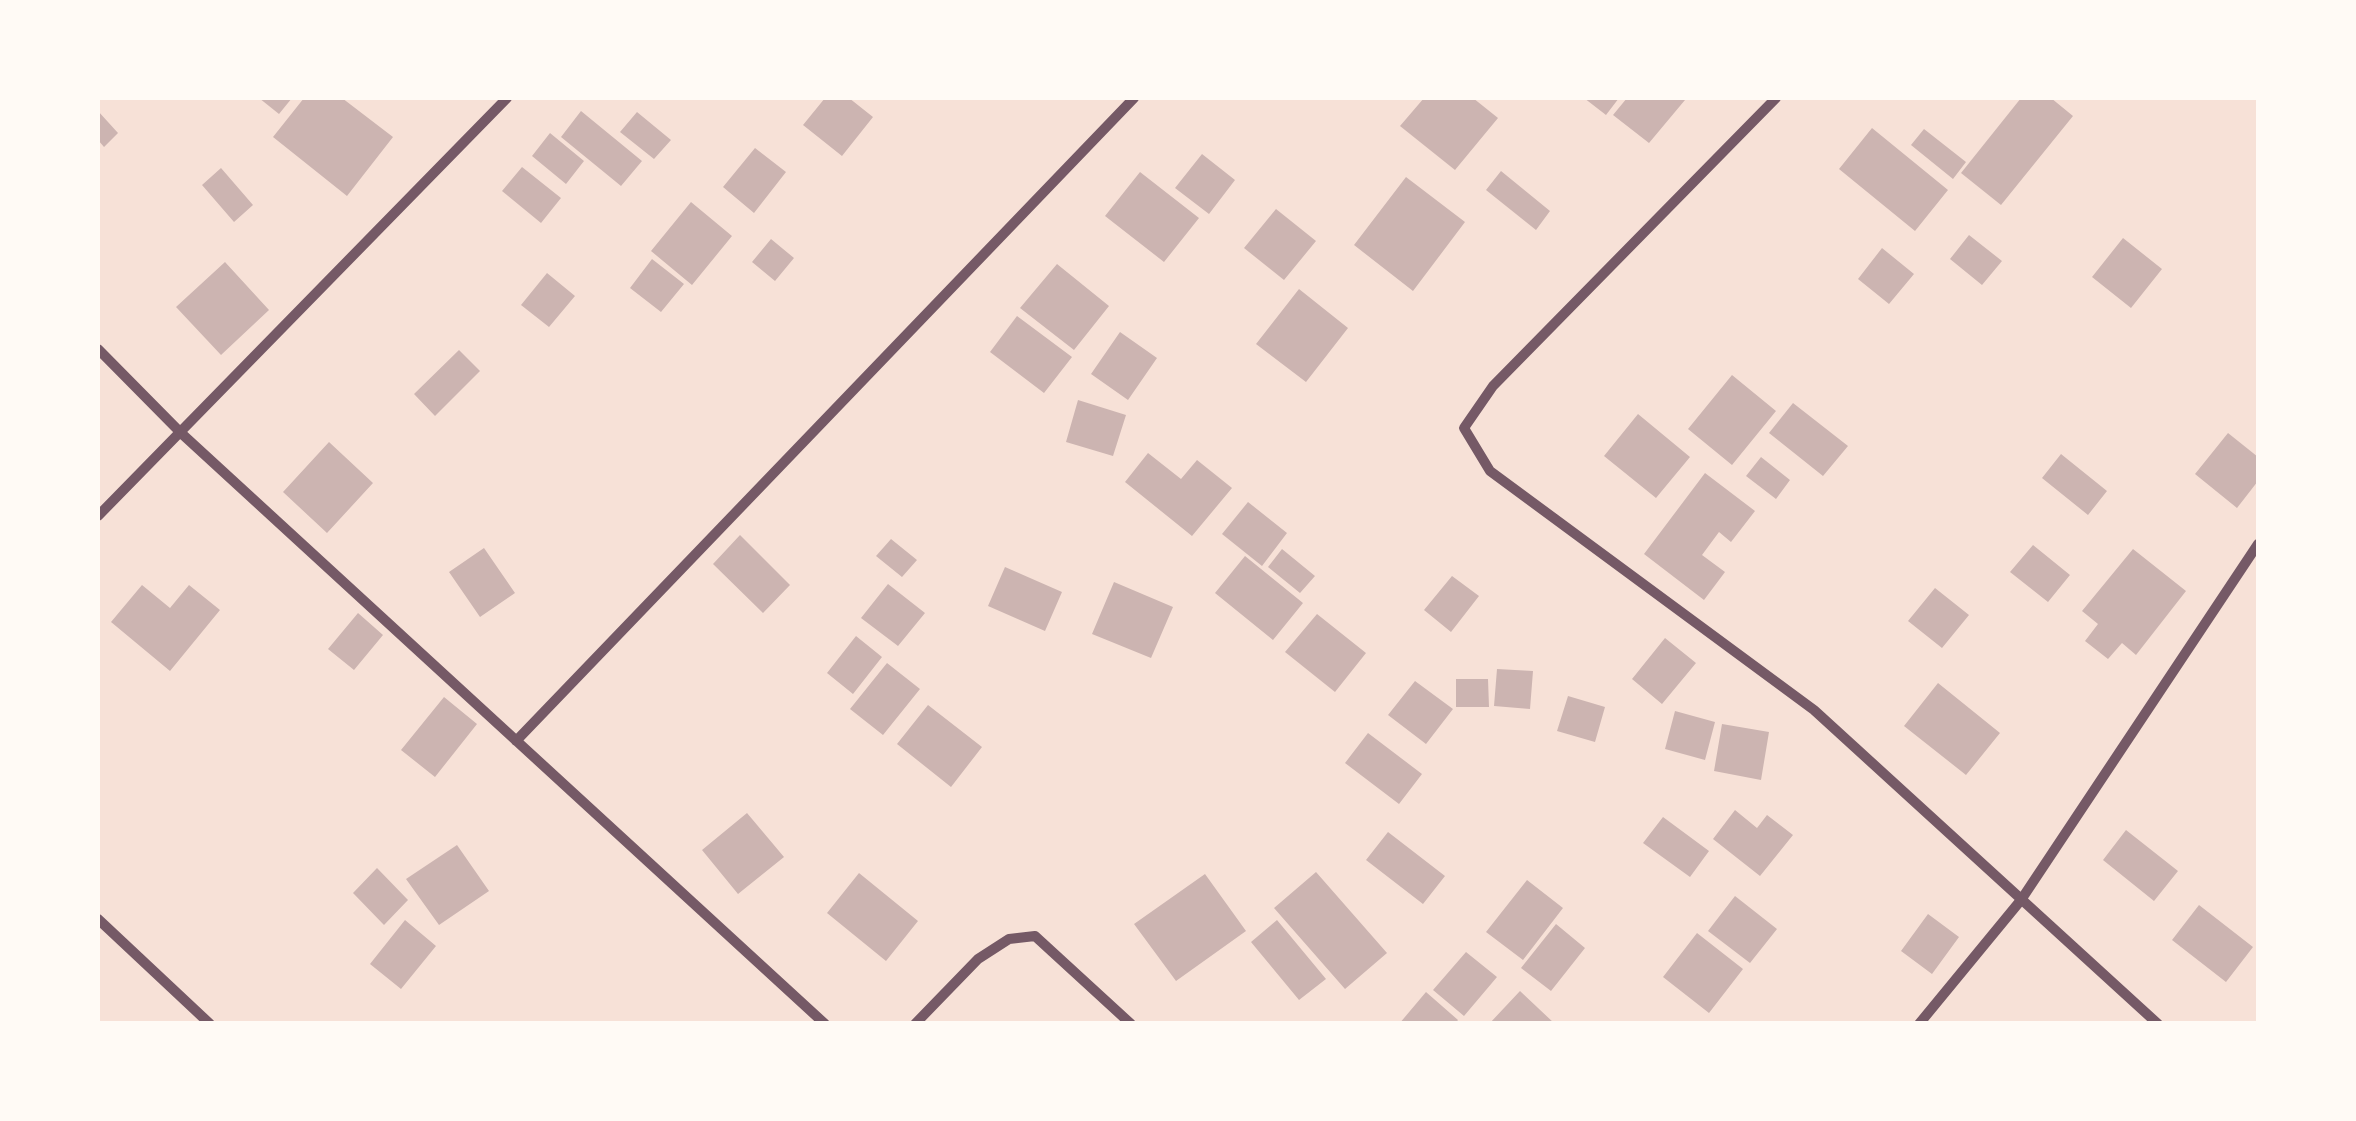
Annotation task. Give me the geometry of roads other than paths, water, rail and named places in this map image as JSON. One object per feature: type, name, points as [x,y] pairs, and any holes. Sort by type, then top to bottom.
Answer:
[{"type":"street","points":[[98,516],[508,98]]},
{"type":"street","points":[[516,740],[1134,98]]},
{"type":"street","points":[[1776,98],[1492,386],[1464,428],[1490,471],[1814,710],[2158,1024]]},
{"type":"street","points":[[98,349],[181,433],[824,1024]]},
{"type":"street","points":[[1919,1024],[2021,900],[2258,544]]},
{"type":"street","points":[[98,919],[210,1024]]},
{"type":"street","points":[[914,1024],[978,958],[1009,939],[1035,936],[1131,1024]]}]
